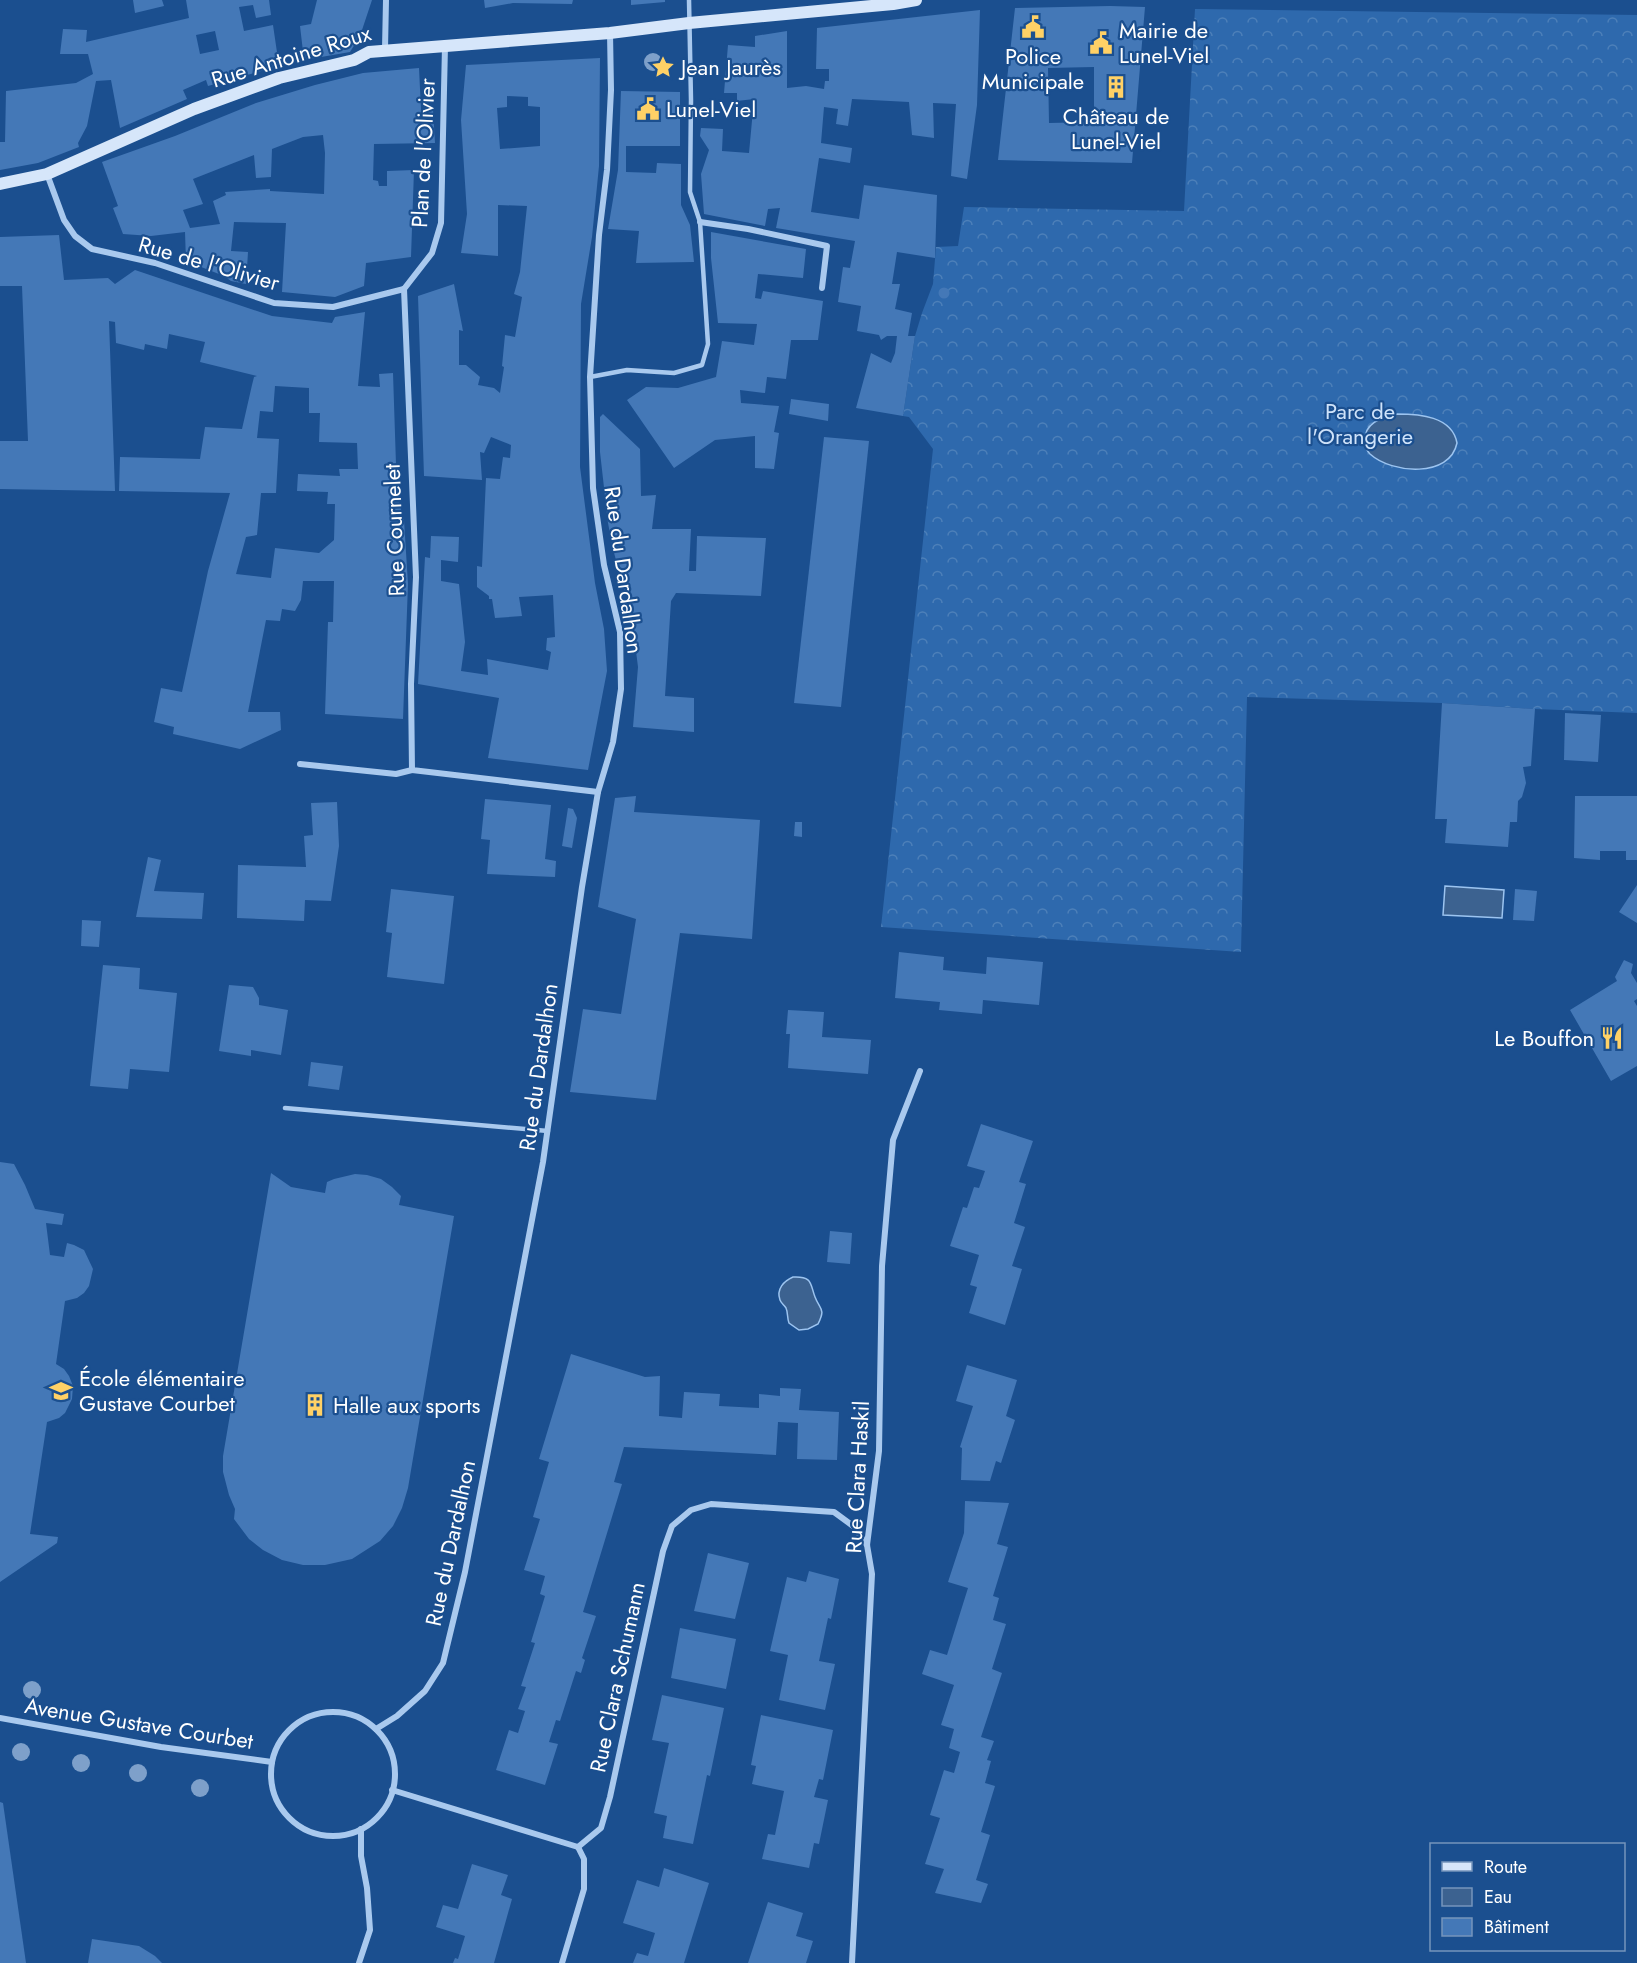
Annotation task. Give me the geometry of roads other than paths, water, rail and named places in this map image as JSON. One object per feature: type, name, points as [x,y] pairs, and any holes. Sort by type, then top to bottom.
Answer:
[{"type":"street","points":[[385,49],[386,0]]},
{"type":"street","name":"Rue Antoine Roux","points":[[0,184],[47,174],[194,109],[279,78],[354,60],[369,52],[610,33],[916,0]]},
{"type":"street","name":"Rue du Dardalhon","points":[[376,1729],[397,1716],[425,1691],[443,1663],[465,1572],[548,1131],[582,887],[598,792],[614,742],[621,678],[620,632],[604,565],[593,488],[590,377],[599,235],[607,170],[611,90],[610,33]]},
{"type":"street","name":"Plan de l'Olivier","points":[[404,289],[432,253],[441,223],[445,45]]},
{"type":"street","name":"Rue de l'Olivier","points":[[47,174],[64,220],[75,236],[92,249],[155,263],[274,303],[333,307],[404,289]]},
{"type":"street","points":[[700,222],[827,246],[822,288]]},
{"type":"street","name":"Rue Cournelet","points":[[404,289],[416,577],[411,684],[412,770]]},
{"type":"street","points":[[300,764],[396,774],[412,770],[598,792]]},
{"type":"street","name":"Rue Clara Haskil","points":[[852,1963],[872,1574],[867,1545],[879,1451],[882,1266],[893,1140],[920,1071]]},
{"type":"street","name":"Rue Clara Schumann","points":[[578,1847],[601,1828],[610,1797],[663,1551],[672,1526],[691,1510],[711,1504],[834,1512],[853,1526],[867,1545]]},
{"type":"street","points":[[323,1713],[342,1713],[360,1719],[376,1729],[386,1742],[393,1757],[395,1773],[386,1806],[375,1819],[361,1830],[342,1835],[322,1835],[304,1829],[288,1817],[277,1801],[271,1782],[272,1762],[279,1745],[290,1730],[305,1718],[323,1713]]},
{"type":"street","name":"Avenue Gustave Courbet","points":[[0,1718],[161,1747],[272,1762]]},
{"type":"street","points":[[392,1790],[578,1847],[584,1858],[584,1889],[562,1963]]},
{"type":"street","points":[[359,1963],[370,1930],[367,1888],[361,1856],[361,1830]]},
{"type":"lane","points":[[590,377],[627,370],[674,374],[702,365],[708,344],[700,222],[690,192],[689,0]]},
{"type":"lane","points":[[285,1108],[548,1131]]},
{"type":"water","points":[[1397,414],[1433,418],[1449,427],[1457,443],[1452,454],[1444,462],[1432,467],[1405,469],[1380,461],[1370,454],[1365,443],[1367,429],[1375,422]]},
{"type":"water","points":[[1445,886],[1504,890],[1502,918],[1443,915]]},
{"type":"water","points":[[793,1277],[804,1278],[810,1282],[821,1309],[822,1315],[818,1324],[808,1329],[799,1330],[789,1323],[786,1308],[780,1300],[779,1292],[782,1286]]},
{"type":"place","name":"Police Municipale","points":[[1033,27]]},
{"type":"place","name":"Mairie de Lunel-Viel","points":[[1101,43]]},
{"type":"place","name":"Jean Jaurès","points":[[663,67]]},
{"type":"place","name":"Château de Lunel-Viel","points":[[1116,87]]},
{"type":"place","name":"Lunel-Viel","points":[[648,109]]},
{"type":"place","name":"Le Bouffon","points":[[1612,1038]]},
{"type":"place","name":"École élémentaire Gustave Courbet","points":[[61,1391]]},
{"type":"place","name":"Halle aux sports","points":[[315,1405]]},
{"type":"park label","name":"Parc de l'Orangerie","points":[[1360,424]]}]
